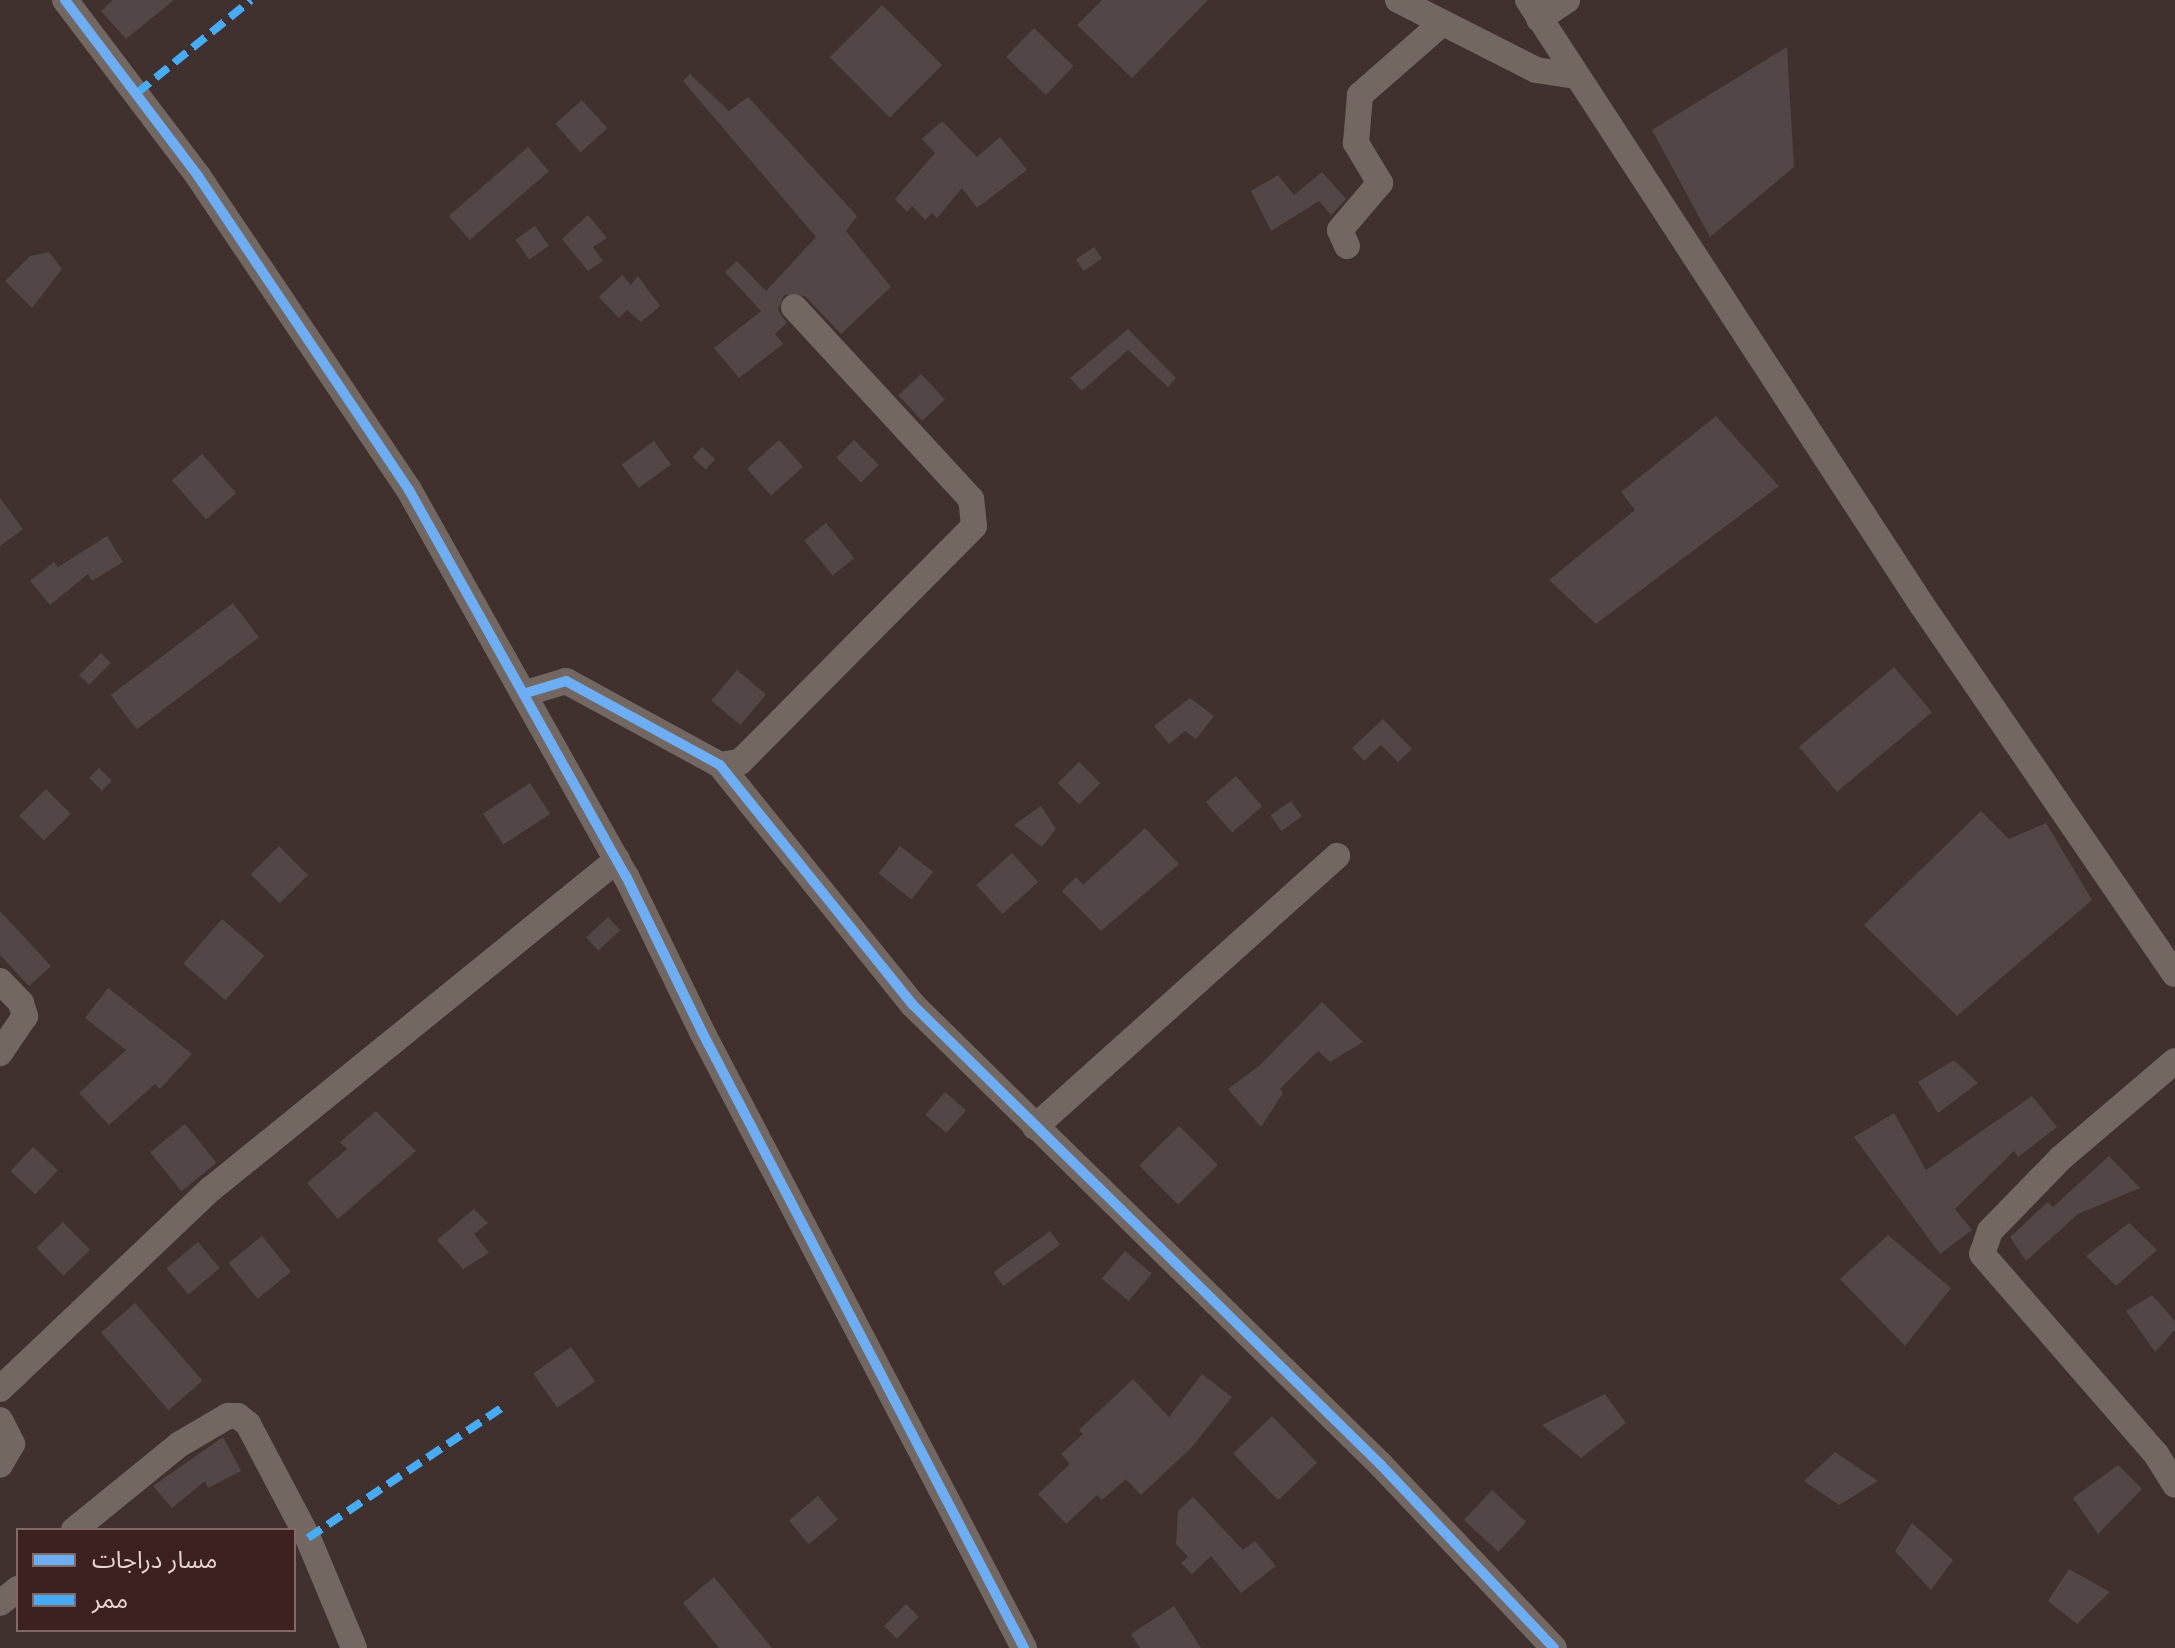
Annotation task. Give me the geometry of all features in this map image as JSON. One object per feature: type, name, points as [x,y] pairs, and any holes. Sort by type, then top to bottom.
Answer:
[{"type":"street","points":[[65,0],[198,176],[409,490],[526,693],[617,860],[702,1032],[1024,1648]]},
{"type":"street","points":[[1398,0],[1536,70],[1576,76]]},
{"type":"street","points":[[1567,0],[1533,9],[1922,605],[2175,974]]},
{"type":"street","points":[[1347,246],[1340,230],[1380,183],[1356,143],[1360,95],[1441,24]]},
{"type":"street","points":[[720,765],[740,762],[974,526],[971,499],[794,307]]},
{"type":"street","points":[[526,693],[566,681],[720,765],[912,1004],[1369,1453],[1554,1648]]},
{"type":"street","points":[[1035,1127],[1337,856]]},
{"type":"street","points":[[0,1389],[211,1189],[617,860]]},
{"type":"street","points":[[0,981],[21,1003],[25,1016],[0,1053]]},
{"type":"street","points":[[2175,1061],[2061,1158],[1990,1231],[1982,1254],[2146,1442],[2175,1484]]},
{"type":"street","points":[[76,1528],[180,1444],[228,1416],[238,1416],[248,1424],[308,1538],[354,1648]]},
{"type":"street","points":[[0,1420],[12,1444],[0,1465]]},
{"type":"street","points":[[0,1603],[16,1591]]},
{"type":"building","points":[[113,0],[174,0],[126,39],[101,11]]},
{"type":"building","points":[[1102,0],[1208,0],[1132,78],[1077,25]]},
{"type":"building","points":[[882,5],[942,65],[890,117],[830,57]]},
{"type":"building","points":[[1034,28],[1074,66],[1046,95],[1006,57]]},
{"type":"building","points":[[1787,47],[1794,167],[1710,237],[1652,130]]},
{"type":"building","points":[[690,74],[729,111],[748,97],[857,216],[846,231],[891,287],[841,334],[805,296],[784,295],[778,310],[787,323],[775,334],[783,344],[739,378],[714,348],[761,311],[725,272],[737,261],[766,291],[816,237],[683,81]]},
{"type":"building","points":[[582,100],[607,128],[581,152],[555,124]]},
{"type":"building","points":[[942,121],[977,157],[1000,137],[1027,170],[977,208],[962,188],[937,218],[932,213],[925,220],[912,206],[907,212],[895,199],[935,153],[922,139]]},
{"type":"building","points":[[528,147],[549,171],[470,240],[449,216]]},
{"type":"building","points":[[1322,172],[1346,199],[1331,215],[1319,201],[1271,231],[1251,191],[1278,175],[1294,195]]},
{"type":"building","points":[[588,215],[607,238],[593,247],[603,261],[588,271],[562,239]]},
{"type":"building","points":[[535,226],[549,246],[529,259],[515,240]]},
{"type":"building","points":[[1094,247],[1102,259],[1084,271],[1076,259]]},
{"type":"building","points":[[49,252],[62,269],[32,308],[5,281],[30,256]]},
{"type":"building","points":[[622,275],[631,285],[638,276],[660,306],[641,322],[627,310],[619,318],[599,297]]},
{"type":"building","points":[[1128,329],[1176,378],[1168,387],[1128,350],[1082,391],[1070,378]]},
{"type":"building","points":[[921,374],[945,400],[922,421],[898,395]]},
{"type":"building","points":[[1716,416],[1779,486],[1596,624],[1549,580],[1635,510],[1621,492]]},
{"type":"building","points":[[779,440],[803,467],[771,496],[747,469]]},
{"type":"building","points":[[854,440],[879,465],[861,482],[836,458]]},
{"type":"building","points":[[654,441],[671,464],[639,488],[622,465]]},
{"type":"building","points":[[702,447],[715,459],[706,470],[692,457]]},
{"type":"building","points":[[202,454],[236,493],[206,519],[172,480]]},
{"type":"building","points":[[0,498],[23,529],[0,546]]},
{"type":"building","points":[[826,523],[854,558],[833,576],[804,541]]},
{"type":"building","points":[[107,536],[123,562],[92,581],[88,574],[50,605],[30,581],[54,562],[58,567]]},
{"type":"building","points":[[233,603],[259,637],[137,729],[111,695]]},
{"type":"building","points":[[101,653],[111,663],[89,685],[79,675]]},
{"type":"building","points":[[1894,667],[1932,712],[1837,792],[1799,747]]},
{"type":"building","points":[[737,670],[766,694],[740,725],[711,701]]},
{"type":"building","points":[[1190,698],[1214,716],[1196,739],[1185,731],[1169,744],[1154,726]]},
{"type":"building","points":[[1383,719],[1412,749],[1398,762],[1381,745],[1364,761],[1352,748]]},
{"type":"building","points":[[1079,762],[1100,783],[1079,804],[1058,783]]},
{"type":"building","points":[[99,768],[112,781],[102,791],[89,778]]},
{"type":"building","points":[[1236,776],[1262,806],[1232,832],[1206,802]]},
{"type":"building","points":[[530,783],[550,814],[503,845],[483,813]]},
{"type":"building","points":[[46,789],[71,814],[44,841],[19,816]]},
{"type":"building","points":[[1291,801],[1302,817],[1281,831],[1271,815]]},
{"type":"building","points":[[1041,806],[1056,829],[1042,847],[1014,825]]},
{"type":"building","points":[[1981,811],[2009,839],[2046,823],[2092,900],[1957,1016],[1864,925]]},
{"type":"building","points":[[1145,828],[1179,864],[1101,931],[1062,891],[1076,877],[1083,885]]},
{"type":"building","points":[[279,846],[308,875],[280,903],[251,874]]},
{"type":"building","points":[[900,846],[933,872],[912,899],[878,874]]},
{"type":"building","points":[[1012,853],[1038,882],[1002,914],[976,885]]},
{"type":"building","points":[[0,911],[51,966],[29,986],[0,955]]},
{"type":"building","points":[[608,917],[620,930],[598,951],[586,937]]},
{"type":"building","points":[[222,919],[264,956],[226,1000],[183,964]]},
{"type":"building","points":[[108,988],[192,1054],[160,1089],[155,1084],[109,1125],[79,1093],[126,1050],[85,1018]]},
{"type":"building","points":[[1322,1002],[1363,1042],[1330,1062],[1318,1051],[1280,1089],[1283,1093],[1261,1127],[1228,1089],[1260,1065]]},
{"type":"building","points":[[1954,1060],[1978,1083],[1938,1113],[1918,1082]]},
{"type":"building","points":[[945,1092],[966,1110],[946,1133],[925,1115]]},
{"type":"building","points":[[2032,1096],[2057,1127],[2018,1157],[2014,1151],[1955,1209],[1972,1230],[1940,1254],[1854,1137],[1894,1113],[1926,1170]]},
{"type":"building","points":[[376,1111],[416,1151],[338,1219],[307,1183],[347,1149],[340,1142]]},
{"type":"building","points":[[185,1124],[216,1163],[181,1191],[150,1152]]},
{"type":"building","points":[[1179,1126],[1218,1165],[1178,1204],[1139,1166]]},
{"type":"building","points":[[33,1147],[58,1170],[35,1194],[10,1171]]},
{"type":"building","points":[[2109,1156],[2140,1188],[2078,1214],[2026,1261],[2010,1237],[2048,1202],[2053,1207]]},
{"type":"building","points":[[474,1209],[488,1223],[474,1234],[489,1253],[463,1269],[437,1240]]},
{"type":"building","points":[[63,1222],[90,1250],[63,1276],[36,1248]]},
{"type":"building","points":[[2129,1223],[2157,1250],[2116,1286],[2086,1256]]},
{"type":"building","points":[[1050,1231],[1060,1245],[1003,1286],[993,1272]]},
{"type":"building","points":[[1888,1235],[1951,1288],[1905,1346],[1840,1279]]},
{"type":"building","points":[[262,1236],[291,1272],[258,1299],[229,1263]]},
{"type":"building","points":[[198,1242],[220,1268],[188,1294],[167,1268]]},
{"type":"building","points":[[1125,1251],[1152,1273],[1129,1301],[1102,1279]]},
{"type":"building","points":[[2152,1295],[2175,1321],[2175,1330],[2155,1352],[2126,1311]]},
{"type":"building","points":[[135,1303],[203,1381],[169,1410],[101,1333]]},
{"type":"building","points":[[571,1347],[595,1381],[557,1408],[533,1373]]},
{"type":"building","points":[[1202,1374],[1232,1397],[1192,1447],[1141,1495],[1126,1479],[1102,1500],[1097,1495],[1066,1524],[1038,1494],[1070,1464],[1061,1454],[1083,1434],[1079,1430],[1133,1379],[1169,1417]]},
{"type":"building","points":[[1605,1394],[1626,1423],[1581,1458],[1542,1425]]},
{"type":"building","points":[[1272,1416],[1317,1463],[1278,1500],[1233,1454]]},
{"type":"building","points":[[223,1437],[241,1471],[208,1488],[205,1481],[172,1508],[153,1486]]},
{"type":"building","points":[[1835,1452],[1878,1481],[1839,1505],[1804,1481]]},
{"type":"building","points":[[2118,1465],[2142,1489],[2098,1534],[2073,1498]]},
{"type":"building","points":[[1492,1490],[1526,1522],[1498,1552],[1464,1520]]},
{"type":"building","points":[[818,1496],[838,1520],[809,1544],[789,1520]]},
{"type":"building","points":[[1193,1497],[1243,1550],[1255,1541],[1276,1566],[1241,1593],[1211,1556],[1192,1574],[1181,1563],[1188,1557],[1176,1544],[1178,1511]]},
{"type":"building","points":[[1912,1523],[1953,1560],[1931,1590],[1895,1551]]},
{"type":"building","points":[[2069,1569],[2110,1592],[2077,1624],[2048,1601]]},
{"type":"building","points":[[714,1577],[772,1648],[719,1648],[683,1603]]},
{"type":"building","points":[[906,1604],[919,1617],[897,1639],[884,1626]]},
{"type":"building","points":[[1174,1606],[1201,1648],[1140,1648],[1131,1634]]},
{"type":"marked path","points":[[137,93],[251,0]]},
{"type":"marked path","points":[[308,1538],[503,1407]]},
{"type":"cycle path","points":[[65,0],[198,176],[409,490],[626,876],[702,1032],[1024,1648]]},
{"type":"cycle path","points":[[526,693],[566,681],[720,765],[912,1004],[1380,1464],[1554,1648]]}]
